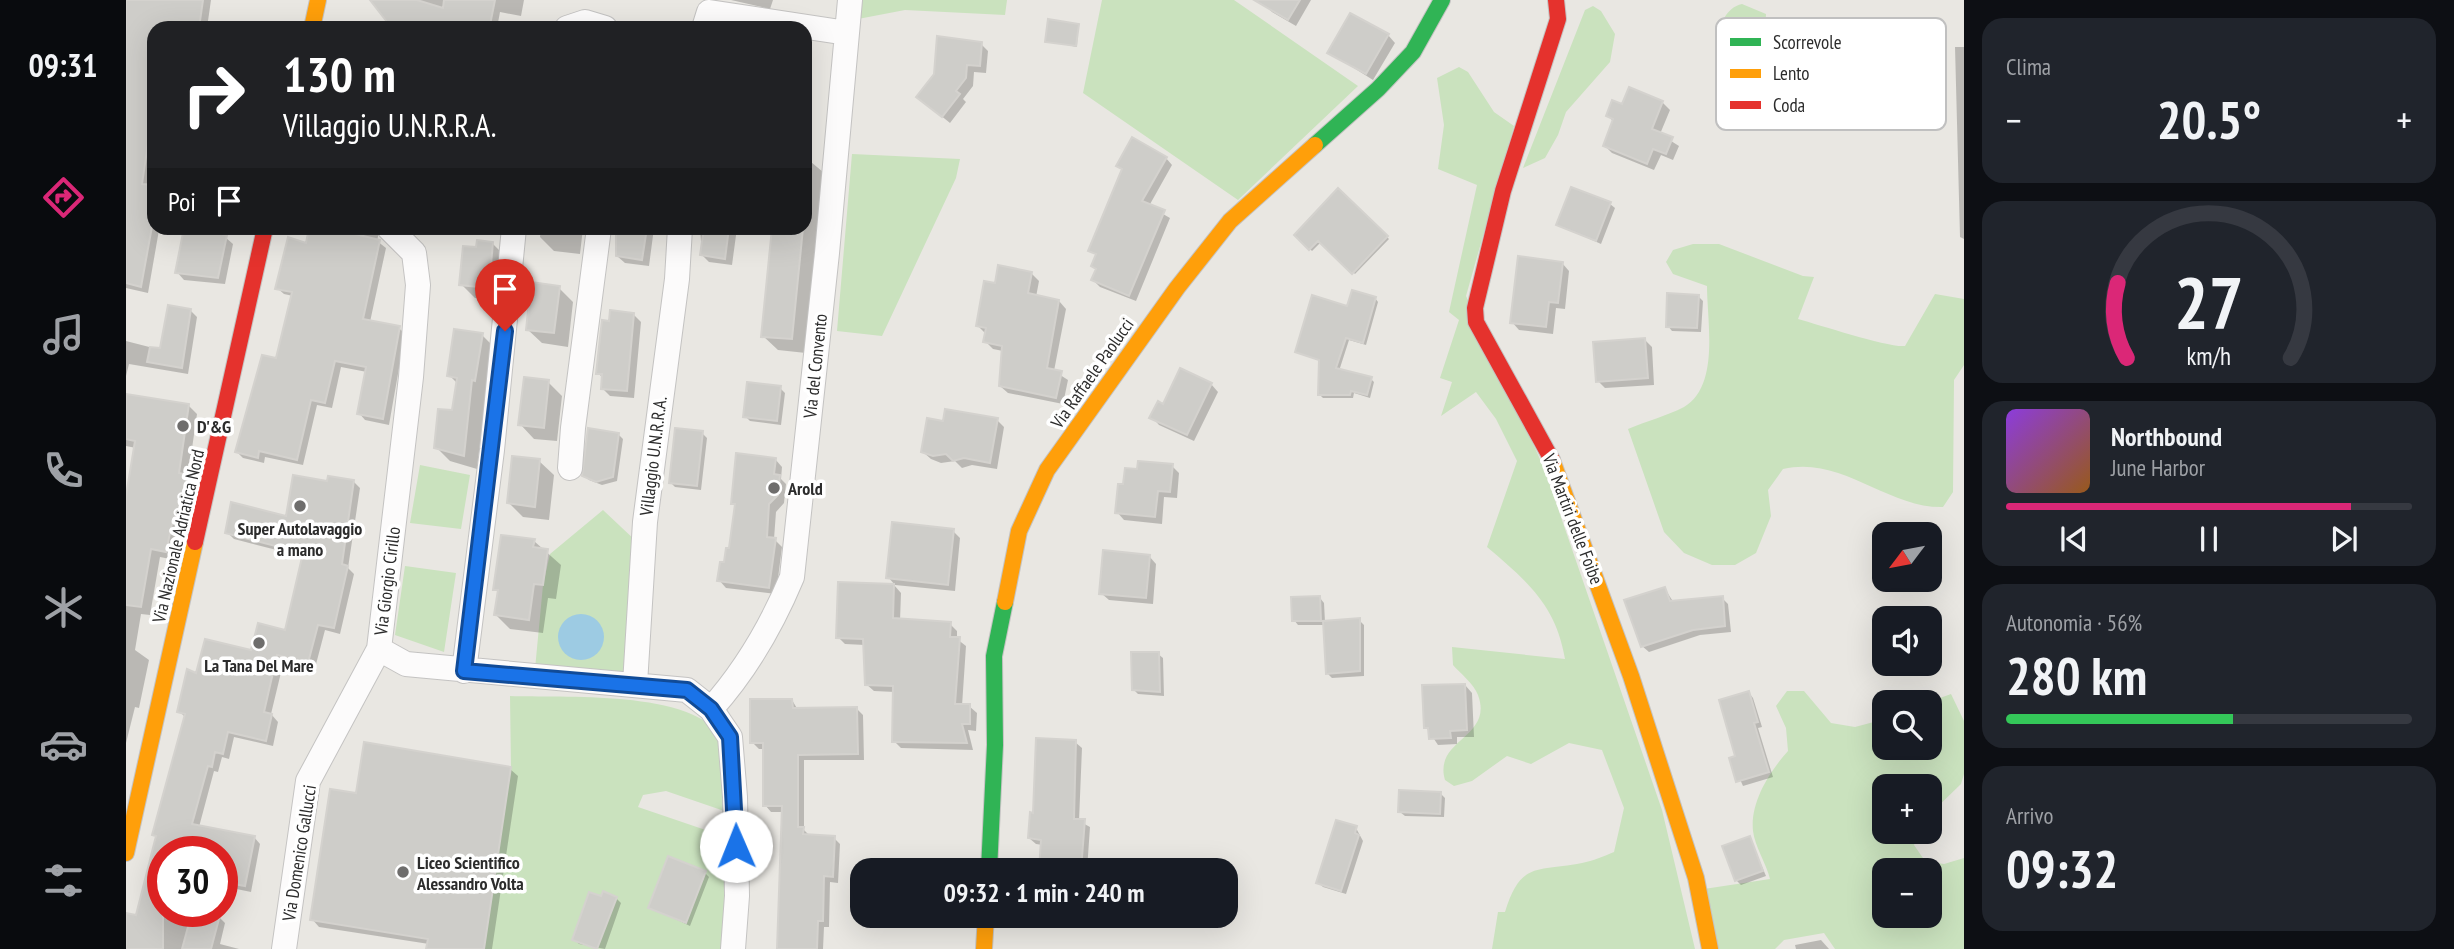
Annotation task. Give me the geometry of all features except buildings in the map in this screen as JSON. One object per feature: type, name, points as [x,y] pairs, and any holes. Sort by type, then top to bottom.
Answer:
[{"type":"main road","points":[[314,21],[318,0]]},
{"type":"main road","name":"Via Raffaele Paolucci","points":[[990,858],[995,745],[994,656],[1019,531],[1047,470],[1177,288],[1230,221],[1378,89],[1413,52],[1442,0]]},
{"type":"main road","name":"Via Martiri delle Foibe","points":[[1562,6],[1503,191],[1475,307],[1476,322],[1556,468],[1631,676],[1696,878],[1710,949]]},
{"type":"main road","name":"Via Nazionale Adriatica Nord","points":[[126,853],[263,235]]},
{"type":"main road","points":[[984,949],[985,928]]},
{"type":"street","name":"Via del Convento","points":[[711,709],[775,619],[792,577],[827,253],[850,0]]},
{"type":"street","points":[[706,21],[709,12],[768,21]]},
{"type":"street","points":[[812,28],[847,33]]},
{"type":"street","name":"Via Giorgio Cirillo","points":[[396,235],[414,253],[418,285],[411,377],[379,649],[406,664],[687,690],[711,709],[730,737],[736,797],[737,896],[733,949]]},
{"type":"street","points":[[464,671],[492,450],[513,235]]},
{"type":"street","points":[[570,468],[599,235]]},
{"type":"street","name":"Villaggio U.N.R.R.A.","points":[[635,684],[645,522],[677,279],[680,235]]},
{"type":"street","name":"Via Domenico Gallucci","points":[[284,949],[308,781],[379,649]]},
{"type":"green space","points":[[860,0],[1007,0],[1005,15],[905,10],[858,19]]},
{"type":"green space","points":[[1102,0],[1234,0],[1358,86],[1238,200],[1083,93]]},
{"type":"green space","points":[[1742,4],[1766,14],[1766,18],[1725,18],[1730,11]]},
{"type":"green space","points":[[1593,6],[1601,11],[1615,34],[1610,62],[1566,112],[1558,135],[1545,158],[1523,168],[1585,10]]},
{"type":"green space","points":[[1459,67],[1468,72],[1494,112],[1514,126],[1466,296],[1544,468],[1662,810],[1695,949],[1492,949],[1498,912],[1505,912],[1511,895],[1525,876],[1533,871],[1586,862],[1614,852],[1624,808],[1602,750],[1569,743],[1531,764],[1507,756],[1472,781],[1454,786],[1445,780],[1444,766],[1447,755],[1478,721],[1481,709],[1476,691],[1453,665],[1452,647],[1565,659],[1555,623],[1538,596],[1487,547],[1517,461],[1496,419],[1476,392],[1441,416],[1452,382],[1440,378],[1459,320],[1449,312],[1477,185],[1438,169],[1444,125],[1437,78]]},
{"type":"green space","points":[[852,154],[960,159],[956,178],[882,336],[837,331]]},
{"type":"green space","points":[[1693,244],[1719,244],[1803,276],[1814,277],[1798,319],[1897,346],[1905,346],[1935,294],[1964,299],[1964,365],[1954,380],[1953,492],[1943,507],[1903,500],[1844,475],[1825,469],[1804,467],[1783,469],[1768,490],[1771,516],[1756,553],[1735,565],[1712,565],[1684,553],[1664,532],[1628,429],[1684,407],[1695,397],[1703,384],[1709,352],[1707,286],[1673,274],[1666,262],[1673,250]]},
{"type":"green space","points":[[420,465],[470,475],[461,529],[410,523]]},
{"type":"green space","points":[[603,510],[637,542],[631,680],[535,669],[543,585],[550,554]]},
{"type":"green space","points":[[405,566],[456,573],[444,652],[395,635]]},
{"type":"green space","points":[[1787,691],[1804,691],[1831,723],[1855,727],[1872,722],[1872,760],[1942,760],[1942,697],[1951,694],[1964,721],[1964,774],[1961,784],[1942,802],[1942,774],[1872,774],[1872,844],[1914,844],[1923,858],[1872,858],[1872,928],[1942,928],[1942,864],[1964,858],[1964,949],[1835,949],[1824,933],[1784,940],[1775,949],[1717,949],[1704,889],[1770,879],[1754,837],[1753,820],[1763,788],[1788,751],[1786,728],[1776,706]]},
{"type":"green space","points":[[510,696],[592,697],[657,704],[685,711],[707,723],[721,739],[733,814],[666,791],[643,795],[638,807],[732,839],[727,949],[484,949],[511,767]]},
{"type":"water","points":[[581,614],[598,620],[604,637],[598,654],[581,660],[564,654],[558,637],[564,620]]},
{"type":"traffic: fast","points":[[1315,145],[1378,89],[1413,52],[1442,0]]},
{"type":"traffic: fast","points":[[990,858],[995,745],[994,656],[1005,602]]},
{"type":"traffic: slow","points":[[314,21],[318,0]]},
{"type":"traffic: slow","points":[[1005,602],[1019,531],[1047,470],[1177,288],[1230,221],[1315,145]]},
{"type":"traffic: slow","points":[[1552,460],[1631,676],[1696,878],[1710,949]]},
{"type":"traffic: slow","points":[[126,853],[195,542]]},
{"type":"traffic: slow","points":[[984,949],[985,928]]},
{"type":"traffic: jam","points":[[1552,460],[1476,322],[1475,308],[1503,191],[1558,19],[1556,0]]},
{"type":"traffic: jam","points":[[195,542],[263,235]]},
{"type":"place","name":"D'&G","points":[[183,426]]},
{"type":"place","name":"Arold","points":[[774,488]]},
{"type":"place","name":"Super Autolavaggio a mano","points":[[300,506]]},
{"type":"place","name":"La Tana Del Mare","points":[[259,643]]},
{"type":"place","name":"Liceo Scientifico Alessandro Volta","points":[[403,872]]},
{"type":"route","points":[[505,331],[464,671],[687,690],[711,709],[730,737],[736,797],[736,846]]}]
